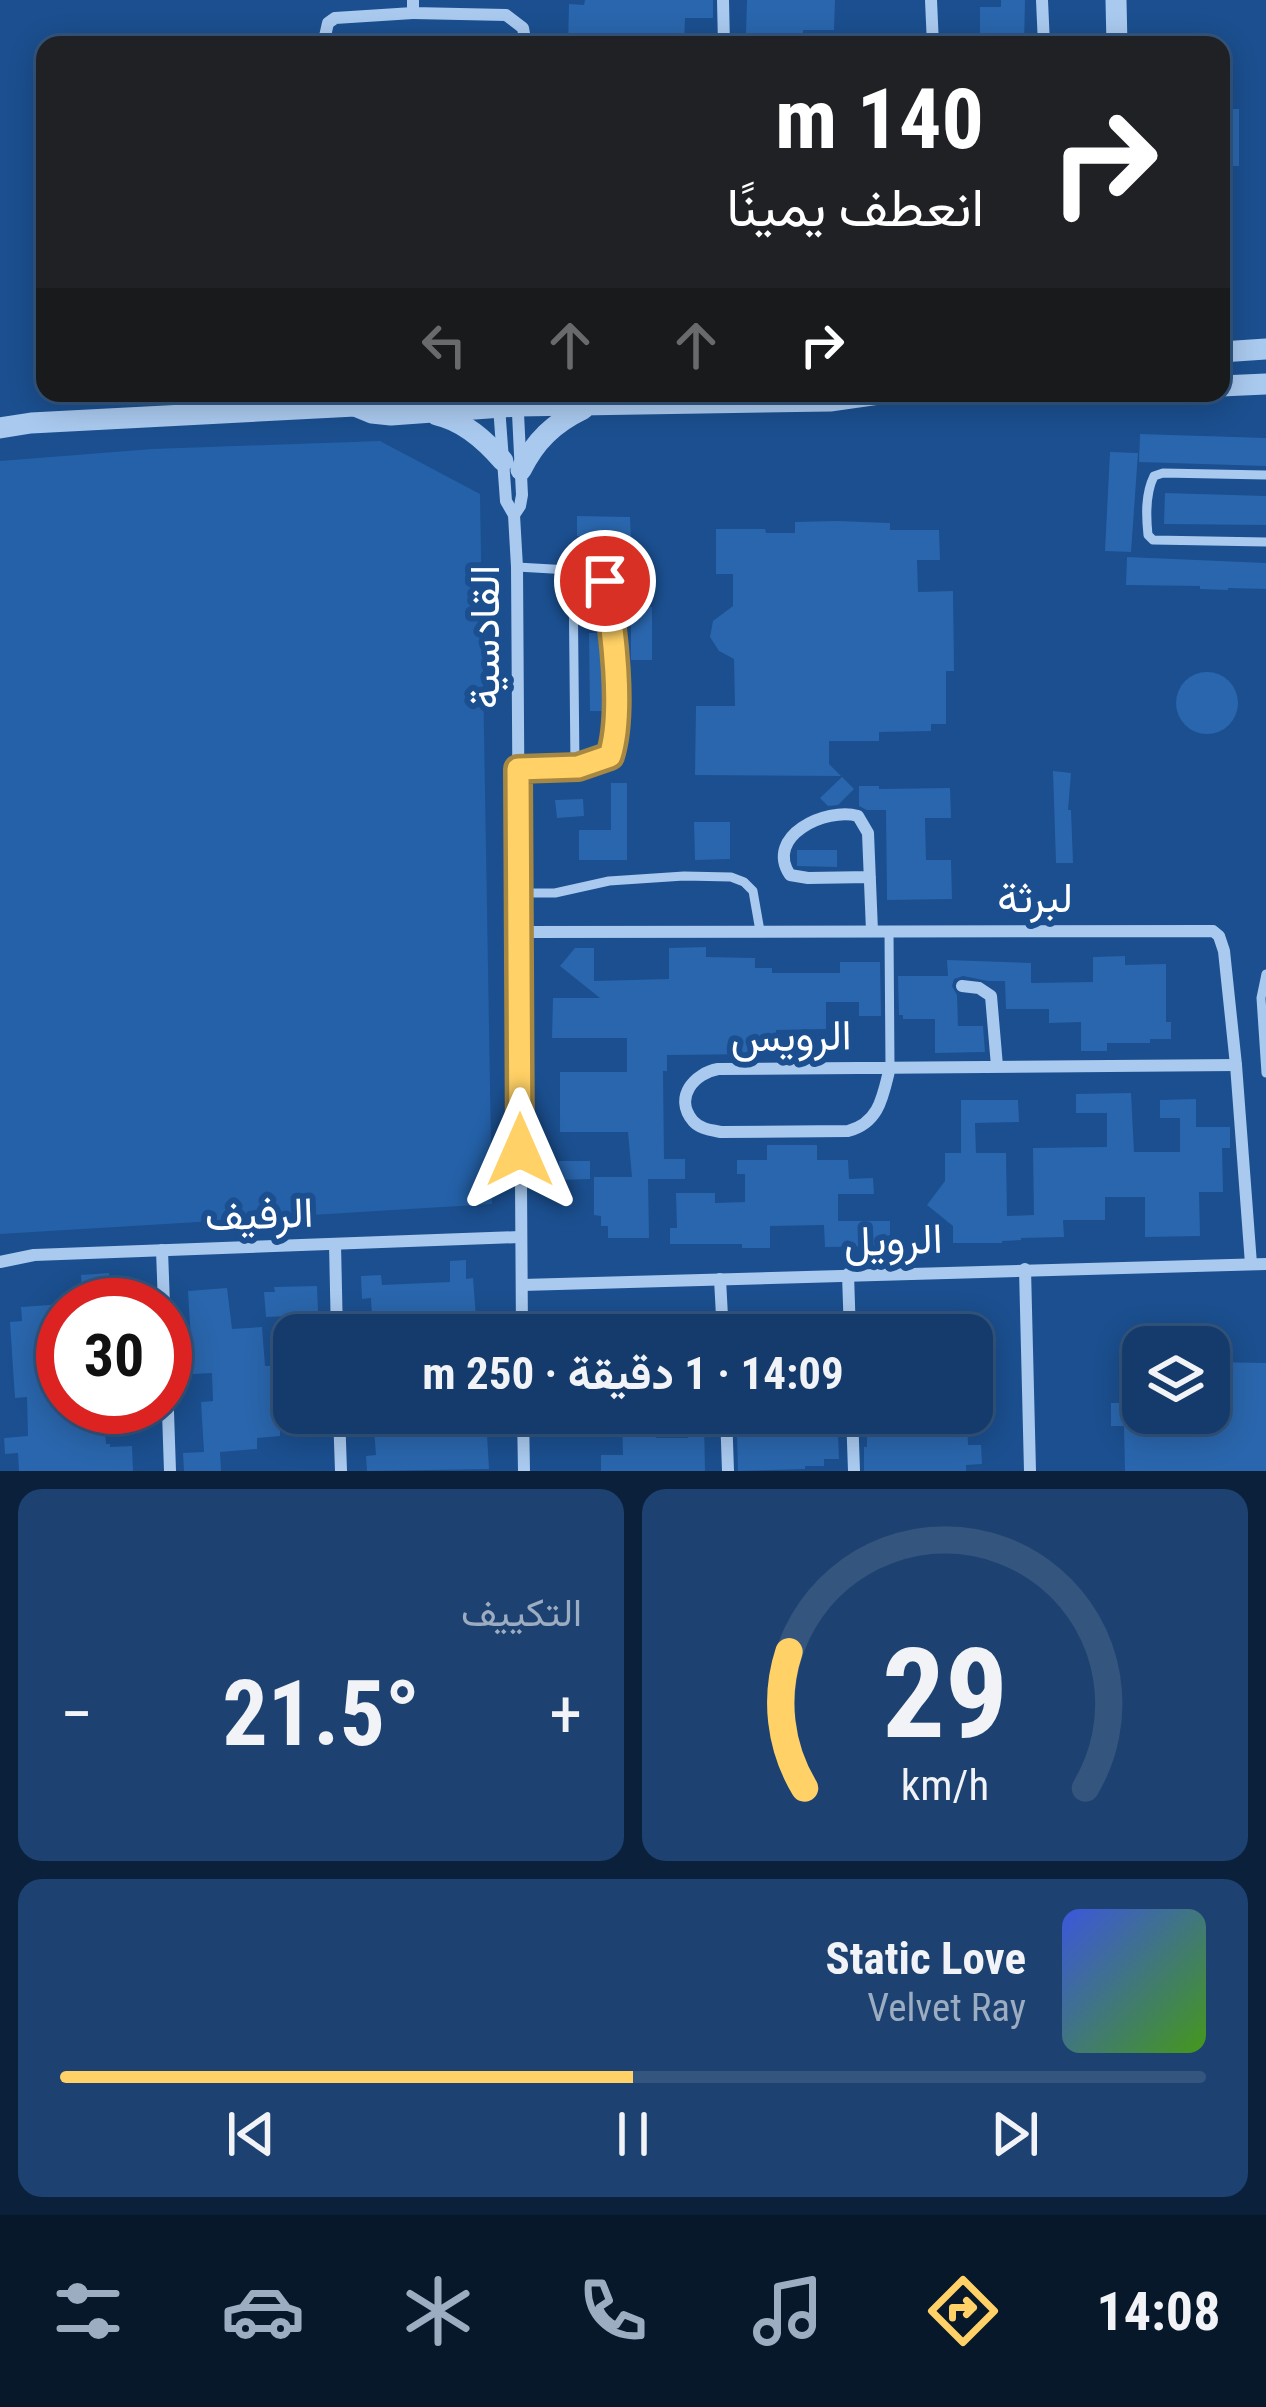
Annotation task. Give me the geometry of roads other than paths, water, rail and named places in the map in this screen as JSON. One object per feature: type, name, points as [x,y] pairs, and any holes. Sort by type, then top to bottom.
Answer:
[{"type":"street","points":[[722,0],[724,36]]},
{"type":"street","points":[[931,0],[933,36]]},
{"type":"street","points":[[1042,0],[1044,36]]},
{"type":"street","points":[[1116,0],[1117,36]]},
{"type":"street","points":[[325,36],[328,23],[335,18],[413,7],[506,15],[517,20],[524,36]]},
{"type":"street","points":[[1230,352],[1266,350]]},
{"type":"street","points":[[1230,386],[1266,384]]},
{"type":"street","points":[[0,428],[297,402]]},
{"type":"street","points":[[333,402],[381,414],[445,416],[471,430],[512,466],[556,424],[597,405]]},
{"type":"street","points":[[355,406],[361,402]]},
{"type":"street","points":[[430,414],[497,402]]},
{"type":"street","name":"القادسية","points":[[508,402],[512,466],[506,500],[514,515],[517,567],[522,1314]]},
{"type":"street","points":[[544,402],[811,402]]},
{"type":"street","points":[[870,877],[790,874],[784,848],[789,838],[820,817],[844,812],[858,816],[868,833],[870,877],[872,931]]},
{"type":"street","name":"لبرثة","points":[[518,932],[1214,931],[1224,950],[1258,1264]]},
{"type":"street","points":[[962,986],[992,996],[997,1066]]},
{"type":"street","name":"الرويس","points":[[890,1067],[879,1109],[863,1127],[848,1131],[721,1132],[705,1129],[688,1111],[689,1085],[706,1071],[718,1069],[890,1067],[997,1066],[1236,1065]]},
{"type":"street","name":"الرفيف","points":[[0,1262],[34,1255],[520,1237]]},
{"type":"street","points":[[335,1244],[337,1314]]},
{"type":"street","points":[[162,1250],[163,1278]]},
{"type":"street","name":"الرويل","points":[[522,1285],[1258,1264]]},
{"type":"street","points":[[1025,1269],[1030,1471]]},
{"type":"street","points":[[848,1274],[849,1314]]},
{"type":"street","points":[[720,1279],[721,1314]]},
{"type":"street","points":[[169,1434],[170,1471]]},
{"type":"street","points":[[339,1434],[340,1471]]},
{"type":"street","points":[[523,1434],[524,1471]]},
{"type":"street","points":[[726,1434],[728,1471]]},
{"type":"street","points":[[853,1434],[854,1471]]},
{"type":"lane","points":[[1266,475],[1154,476],[1147,525],[1154,540],[1266,542]]},
{"type":"lane","points":[[517,567],[587,571],[605,581],[616,736],[610,756],[596,763],[518,769]]},
{"type":"lane","points":[[573,570],[575,767]]},
{"type":"lane","points":[[518,893],[555,893],[628,880],[731,877],[753,891],[760,931]]},
{"type":"lane","points":[[889,931],[890,1067]]},
{"type":"lane","points":[[1266,974],[1261,998],[1266,1073]]}]
